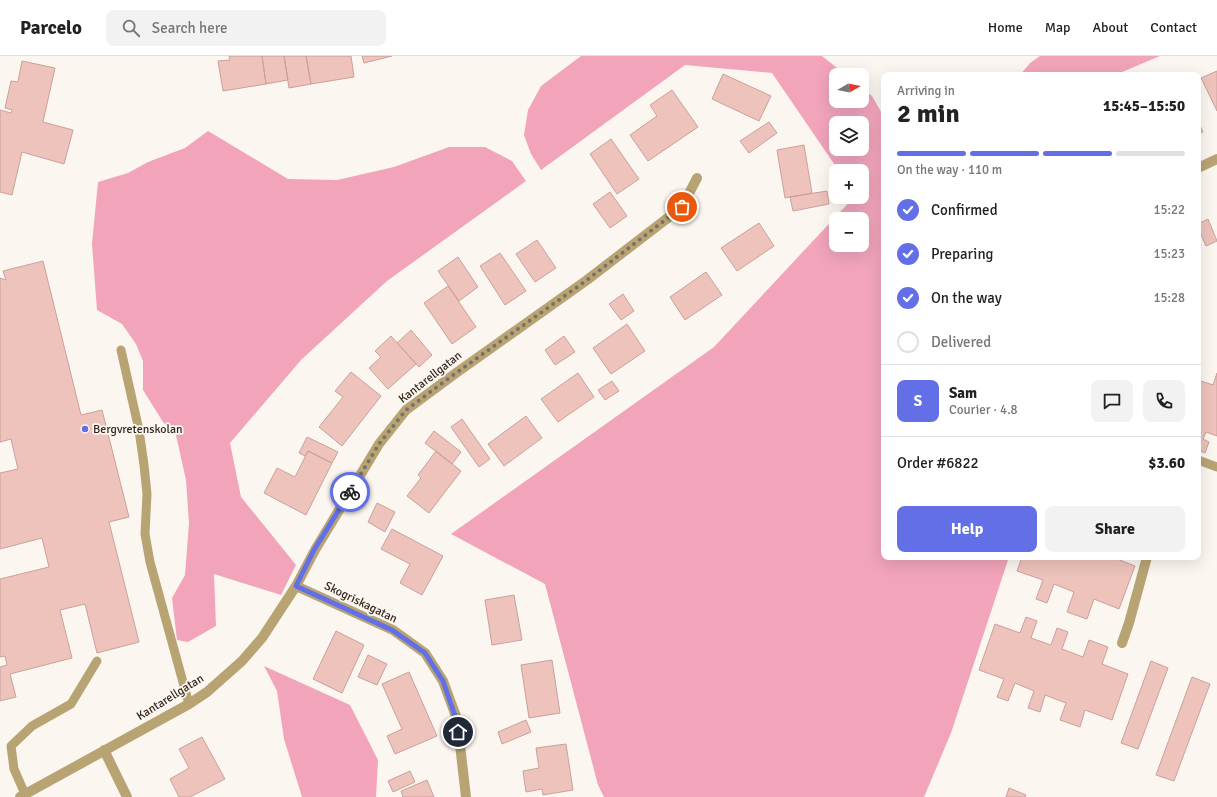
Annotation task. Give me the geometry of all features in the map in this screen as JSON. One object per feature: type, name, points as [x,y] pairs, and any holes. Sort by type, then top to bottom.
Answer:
[{"type":"street","points":[[1201,167],[1217,159]]},
{"type":"street","name":"Kantarellgatan","points":[[22,796],[189,704],[207,692],[242,661],[262,638],[296,586],[314,550],[379,444],[406,410],[587,280],[682,207],[697,178]]},
{"type":"street","points":[[1122,644],[1146,560]]},
{"type":"street","name":"Skogriskagatan","points":[[296,586],[392,630],[425,653],[443,681],[456,719],[466,797]]},
{"type":"street","points":[[104,750],[127,797]]},
{"type":"lane","points":[[121,350],[139,430],[144,465],[147,494],[145,534],[150,562],[189,704]]},
{"type":"lane","points":[[1201,461],[1217,467]]},
{"type":"lane","points":[[22,796],[14,769],[11,746],[32,726],[71,704],[97,662]]},
{"type":"shaded area","points":[[581,56],[822,56],[837,68],[829,68],[829,108],[869,108],[869,94],[872,96],[881,112],[881,560],[1008,560],[951,733],[924,797],[604,797],[598,785],[545,584],[451,534],[714,347],[829,224],[829,252],[869,252],[869,212],[840,212],[847,204],[869,204],[869,164],[834,164],[772,73],[685,65],[541,170],[531,154],[524,135],[528,110],[541,86]]},
{"type":"shaded area","points":[[1040,56],[1160,56],[1122,72],[1022,72],[1030,63]]},
{"type":"shaded area","points":[[208,131],[288,179],[337,180],[394,167],[449,147],[485,147],[512,161],[526,181],[387,281],[301,360],[230,443],[241,497],[296,565],[281,595],[214,574],[216,626],[188,642],[177,640],[172,598],[185,575],[189,523],[186,480],[176,435],[163,422],[143,390],[143,361],[136,344],[122,324],[97,310],[92,244],[98,182],[128,173],[148,162],[185,148]]},
{"type":"shaded area","points":[[264,666],[350,705],[378,760],[376,797],[302,797],[284,739],[277,691]]},
{"type":"building","points":[[229,56],[262,56],[266,84],[223,91],[218,61],[230,60]]},
{"type":"building","points":[[262,56],[284,56],[288,80],[266,84]]},
{"type":"building","points":[[284,56],[306,56],[311,84],[289,88]]},
{"type":"building","points":[[306,56],[351,56],[354,77],[311,84]]},
{"type":"building","points":[[362,56],[392,56],[364,63]]},
{"type":"building","points":[[22,61],[55,68],[43,122],[73,130],[64,164],[22,152],[12,195],[0,192],[0,110],[11,113],[12,110],[5,108],[11,81],[18,82]]},
{"type":"building","points":[[1217,71],[1217,111],[1201,78]]},
{"type":"building","points":[[723,74],[771,96],[759,121],[712,99]]},
{"type":"building","points":[[672,90],[698,127],[648,161],[630,135],[657,116],[650,105]]},
{"type":"building","points":[[769,122],[777,133],[749,153],[740,141]]},
{"type":"building","points":[[611,139],[639,179],[617,194],[590,154]]},
{"type":"building","points":[[804,145],[812,193],[785,198],[777,150]]},
{"type":"building","points":[[827,191],[829,204],[793,211],[790,197]]},
{"type":"building","points":[[610,192],[627,216],[610,228],[593,204]]},
{"type":"building","points":[[1208,219],[1217,241],[1206,246],[1201,235],[1201,222]]},
{"type":"building","points":[[759,223],[774,246],[737,271],[721,248]]},
{"type":"building","points":[[537,240],[556,268],[535,282],[516,254]]},
{"type":"building","points":[[500,253],[526,291],[505,305],[480,266]]},
{"type":"building","points":[[458,257],[478,287],[459,301],[438,271]]},
{"type":"building","points":[[43,261],[81,415],[102,410],[129,517],[109,522],[139,642],[97,653],[85,604],[60,610],[72,658],[10,674],[16,697],[0,701],[0,667],[7,665],[5,656],[0,657],[0,579],[49,567],[42,538],[0,549],[0,473],[18,469],[11,439],[0,442],[0,278],[6,280],[3,271]]},
{"type":"building","points":[[706,272],[722,295],[685,320],[670,297]]},
{"type":"building","points":[[448,286],[476,327],[452,344],[424,303]]},
{"type":"building","points":[[623,294],[634,311],[621,320],[609,304]]},
{"type":"building","points":[[627,324],[645,351],[611,374],[593,348]]},
{"type":"building","points":[[411,330],[432,355],[419,367],[397,343]]},
{"type":"building","points":[[391,336],[416,364],[388,389],[369,368],[381,357],[375,351]]},
{"type":"building","points":[[564,336],[575,352],[555,365],[545,350]]},
{"type":"building","points":[[351,372],[381,396],[342,446],[319,427],[343,397],[335,391]]},
{"type":"building","points":[[578,373],[594,397],[558,422],[541,399]]},
{"type":"building","points":[[1217,373],[1217,436],[1206,432],[1203,439],[1209,442],[1205,453],[1201,451],[1201,381],[1213,385]]},
{"type":"building","points":[[612,381],[619,391],[605,400],[598,390]]},
{"type":"building","points":[[526,416],[542,438],[504,466],[488,444]]},
{"type":"building","points":[[462,419],[490,459],[479,467],[451,427]]},
{"type":"building","points":[[434,431],[461,452],[452,464],[425,443]]},
{"type":"building","points":[[307,437],[338,452],[332,463],[308,451],[305,456],[299,453]]},
{"type":"building","points":[[308,451],[332,463],[306,515],[264,493],[277,468],[295,477]]},
{"type":"building","points":[[436,451],[461,471],[429,513],[407,496],[421,478],[418,475]]},
{"type":"building","points":[[377,503],[395,512],[385,532],[368,522]]},
{"type":"building","points":[[392,529],[443,556],[422,595],[400,583],[410,564],[381,549]]},
{"type":"building","points":[[1021,560],[1120,560],[1135,566],[1119,609],[1094,599],[1087,619],[1067,612],[1074,592],[1054,584],[1047,603],[1036,599],[1043,580],[1017,571]]},
{"type":"building","points":[[514,595],[522,640],[492,645],[485,600]]},
{"type":"building","points":[[1026,617],[1037,621],[1031,638],[1051,645],[1057,628],[1068,632],[1062,649],[1083,657],[1089,640],[1108,647],[1102,664],[1128,674],[1112,720],[1085,710],[1080,727],[1060,720],[1066,703],[1045,695],[1040,712],[1028,708],[1034,691],[1015,683],[1008,701],[997,697],[1004,679],[979,670],[995,624],[1020,633]]},
{"type":"building","points":[[336,631],[364,645],[342,693],[313,679]]},
{"type":"building","points":[[368,655],[387,664],[377,685],[358,677]]},
{"type":"building","points":[[552,660],[560,713],[529,718],[521,665]]},
{"type":"building","points":[[1151,661],[1168,668],[1138,749],[1121,743]]},
{"type":"building","points":[[409,672],[437,736],[395,754],[387,736],[402,729],[382,684]]},
{"type":"building","points":[[1192,677],[1210,684],[1174,781],[1156,775]]},
{"type":"building","points":[[526,720],[531,732],[502,744],[498,732]]},
{"type":"building","points":[[202,737],[225,779],[190,797],[179,797],[170,779],[189,768],[179,749]]},
{"type":"building","points":[[566,744],[573,790],[543,795],[542,789],[526,792],[523,771],[539,768],[536,748]]},
{"type":"building","points":[[410,771],[415,782],[393,792],[388,781]]},
{"type":"building","points":[[427,780],[434,797],[403,797],[401,791]]},
{"type":"building","points":[[1009,788],[1026,795],[1025,797],[1006,797]]},
{"type":"way so far","points":[[350,492],[379,444],[406,410],[587,280],[682,207]]},
{"type":"place","name":"Bergvretenskolan","points":[[85,429]]},
{"type":"route","points":[[350,492],[314,550],[296,586],[392,630],[425,653],[443,681],[456,719],[458,732]]}]
